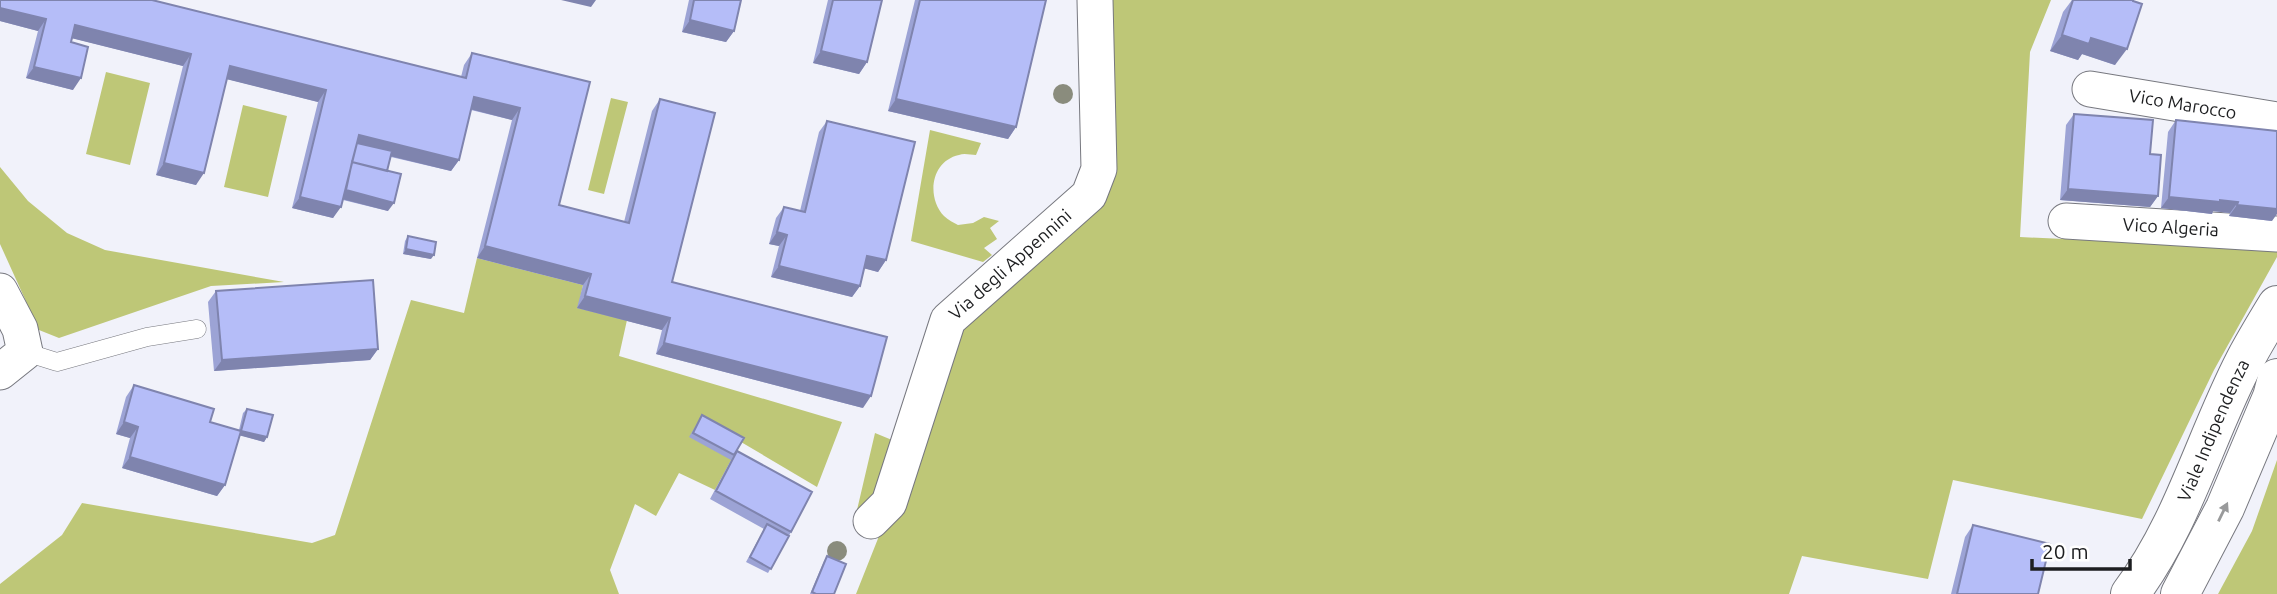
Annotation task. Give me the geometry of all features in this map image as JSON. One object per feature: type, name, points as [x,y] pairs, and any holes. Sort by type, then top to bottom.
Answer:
[{"type":"street","name":"Via degli Appennini","points":[[872,521],[889,503],[948,320],[1089,195],[1099,169],[1095,0]]},
{"type":"street","name":"Vico Marocco","points":[[2090,89],[2277,120]]},
{"type":"street","name":"Vico Algeria","points":[[2066,221],[2277,234]]},
{"type":"street","points":[[0,291],[15,351]]},
{"type":"street","name":"Viale Indipendenza","points":[[2130,594],[2150,567],[2188,491],[2244,361],[2277,305]]},
{"type":"street","name":"Viale Indipendenza","points":[[2180,594],[2225,508],[2277,379]]},
{"type":"lane","points":[[15,351],[57,362],[147,337],[197,329]]},
{"type":"green space","points":[[1101,0],[2051,0],[2030,52],[2020,237],[2277,249],[2277,257],[2214,370],[2142,519],[1953,480],[1928,579],[1802,556],[1789,594],[856,594],[960,332],[1105,186]]},
{"type":"green space","points":[[106,72],[150,83],[130,165],[86,154]]},
{"type":"green space","points":[[611,98],[628,102],[604,194],[588,190]]},
{"type":"green space","points":[[243,105],[287,116],[268,197],[224,187]]},
{"type":"green space","points":[[930,130],[981,143],[976,155],[961,154],[942,164],[937,172],[933,190],[938,208],[958,225],[973,223],[984,217],[999,221],[990,228],[997,239],[984,248],[992,255],[983,262],[911,241]]},
{"type":"green space","points":[[0,167],[28,201],[67,233],[105,250],[284,282],[211,286],[59,338],[39,330],[0,244]]},
{"type":"green space","points":[[477,258],[583,285],[578,308],[627,320],[619,356],[842,422],[817,487],[741,442],[715,490],[679,473],[656,516],[635,504],[610,570],[619,594],[0,594],[0,584],[62,535],[82,503],[312,543],[335,535],[411,300],[464,313]]},
{"type":"green space","points":[[875,433],[892,440],[877,494],[857,510]]},
{"type":"green space","points":[[2277,460],[2277,594],[2218,594],[2252,531]]},
{"type":"building","points":[[0,0],[152,0],[466,78],[472,53],[590,82],[559,205],[629,223],[660,99],[715,113],[672,282],[887,337],[871,396],[664,343],[670,318],[585,296],[591,274],[485,246],[520,108],[474,97],[459,160],[359,135],[341,207],[300,197],[326,90],[230,66],[204,173],[164,163],[191,54],[75,25],[71,42],[88,47],[81,78],[34,67],[46,19],[0,8]]},
{"type":"building","points":[[694,0],[741,0],[734,31],[690,20]]},
{"type":"building","points":[[833,0],[882,0],[867,62],[821,51]]},
{"type":"building","points":[[920,0],[1046,0],[1016,127],[896,99]]},
{"type":"building","points":[[2073,0],[2133,0],[2142,4],[2127,49],[2091,38],[2089,44],[2062,35]]},
{"type":"building","points":[[2074,114],[2153,120],[2150,154],[2161,155],[2158,196],[2068,189]]},
{"type":"building","points":[[2176,120],[2277,131],[2277,209],[2237,205],[2238,202],[2220,200],[2169,197]]},
{"type":"building","points":[[827,121],[915,142],[886,260],[867,256],[860,286],[779,266],[787,235],[777,232],[784,207],[805,212]]},
{"type":"building","points":[[357,143],[392,151],[387,171],[352,162]]},
{"type":"building","points":[[352,162],[401,174],[394,203],[346,190]]},
{"type":"building","points":[[408,236],[436,242],[434,255],[406,249]]},
{"type":"building","points":[[373,280],[378,349],[222,360],[216,291]]},
{"type":"building","points":[[134,385],[214,409],[210,422],[241,431],[225,485],[130,457],[138,427],[124,422]]},
{"type":"building","points":[[247,409],[273,415],[267,437],[241,431]]},
{"type":"building","points":[[702,415],[744,438],[734,455],[693,433]]},
{"type":"building","points":[[737,451],[812,492],[791,532],[716,491]]},
{"type":"building","points":[[767,524],[789,536],[771,569],[750,557]]},
{"type":"building","points":[[1973,525],[2050,544],[2038,594],[1957,594]]},
{"type":"building","points":[[827,556],[846,564],[834,594],[816,594],[812,592]]}]
